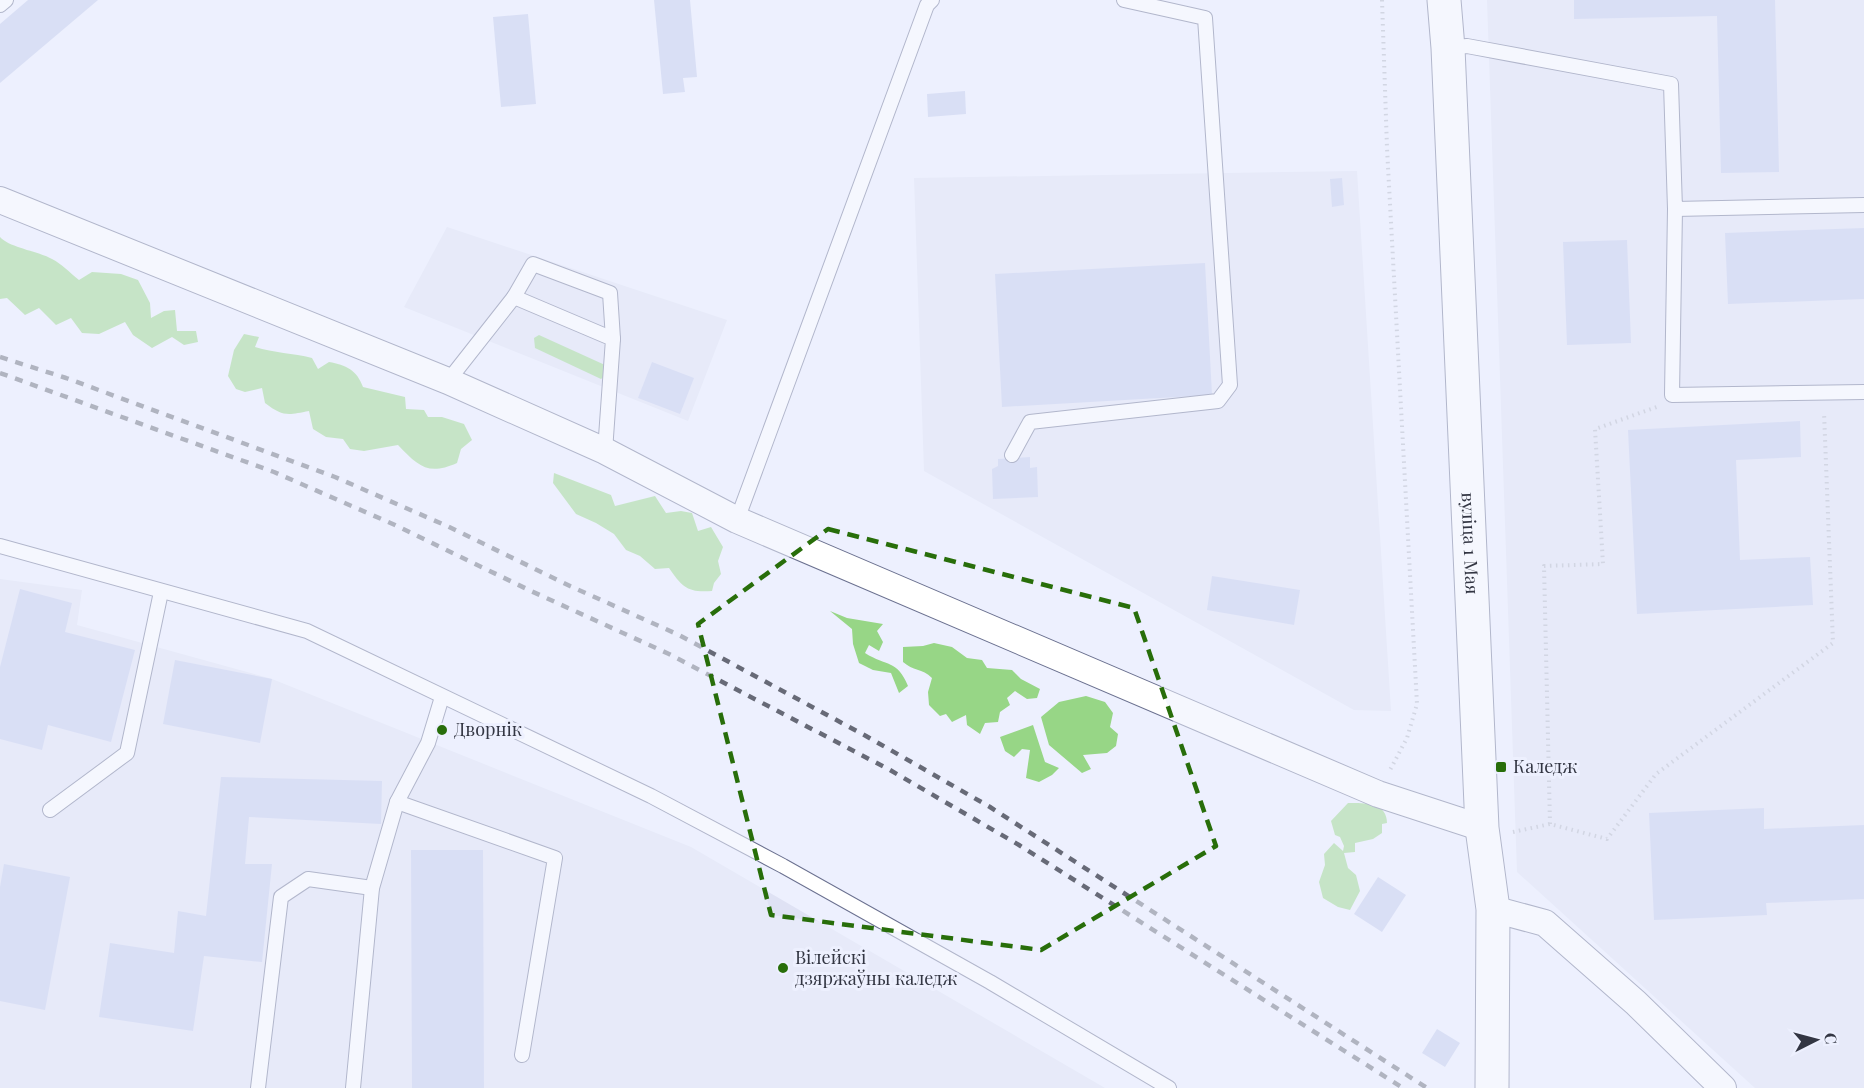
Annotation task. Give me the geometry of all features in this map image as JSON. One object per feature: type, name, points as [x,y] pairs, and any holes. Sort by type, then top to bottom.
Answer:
[{"type":"main road","name":"вуліца 1 Мая","points":[[1444,0],[1493,831],[1492,1088]]},
{"type":"street","points":[[0,200],[448,381],[605,451],[737,520],[1378,794],[1493,831]]},
{"type":"street","points":[[1493,909],[1545,923],[1636,1004],[1722,1088]]},
{"type":"lane","points":[[0,5],[6,0]]},
{"type":"lane","points":[[737,520],[927,5],[932,0]]},
{"type":"lane","points":[[1012,455],[1030,422],[1218,401],[1230,385],[1205,18],[1124,0]]},
{"type":"lane","points":[[1448,48],[1467,46],[1671,84],[1675,209],[1672,395],[1864,392]]},
{"type":"lane","points":[[1675,209],[1864,205]]},
{"type":"lane","points":[[448,381],[514,297],[533,264],[610,293],[613,339],[605,451]]},
{"type":"lane","points":[[514,297],[613,339]]},
{"type":"lane","points":[[0,546],[307,631],[651,796],[783,866],[990,982],[1168,1088]]},
{"type":"lane","points":[[50,810],[127,753],[161,592]]},
{"type":"lane","points":[[353,1088],[372,888],[397,802],[428,744],[442,697]]},
{"type":"lane","points":[[397,802],[555,858],[522,1055]]},
{"type":"lane","points":[[258,1088],[281,897],[308,879],[372,888]]},
{"type":"path","points":[[1378,794],[1407,738],[1417,704],[1387,148],[1382,0]]},
{"type":"path","points":[[1493,831],[1550,825],[1607,839],[1656,774],[1833,643],[1823,393]]},
{"type":"path","points":[[1550,825],[1544,566],[1602,564],[1595,429],[1656,408],[1672,395]]},
{"type":"highlighted area","points":[[828,529],[1134,608],[1216,846],[1041,950],[771,915],[698,624]]},
{"type":"shaded area","points":[[1487,0],[1864,0],[1864,1088],[1755,1088],[1517,872]]},
{"type":"shaded area","points":[[1357,171],[1391,711],[1354,710],[924,471],[914,178]]},
{"type":"shaded area","points":[[447,227],[727,320],[688,421],[404,307]]},
{"type":"shaded area","points":[[0,579],[82,590],[77,625],[272,679],[691,847],[1105,1088],[0,1088]]},
{"type":"green space","points":[[0,237],[10,244],[52,259],[79,280],[92,272],[121,274],[138,280],[150,303],[151,318],[164,311],[175,310],[177,331],[196,331],[198,342],[184,345],[172,337],[152,348],[133,335],[125,322],[99,334],[82,333],[71,318],[56,325],[39,308],[25,315],[7,298],[0,299]]},
{"type":"green space","points":[[244,334],[259,337],[255,347],[312,358],[318,369],[329,362],[346,367],[358,376],[363,387],[405,397],[406,409],[424,410],[428,417],[442,417],[464,424],[472,440],[461,449],[457,463],[438,469],[424,467],[398,445],[364,451],[350,449],[343,439],[326,437],[313,429],[309,411],[281,413],[265,403],[262,388],[245,392],[236,389],[228,376],[234,350]]},
{"type":"green space","points":[[539,335],[605,365],[605,376],[601,379],[535,348],[534,338]]},
{"type":"green space","points":[[554,473],[611,495],[615,506],[655,496],[666,513],[681,511],[692,513],[698,531],[711,527],[723,547],[718,561],[721,574],[714,583],[712,591],[691,590],[678,580],[669,568],[655,569],[640,556],[626,550],[614,534],[576,514],[553,483]]},
{"type":"green space","points":[[830,611],[847,618],[883,624],[877,631],[883,642],[879,651],[869,645],[865,653],[895,667],[900,671],[908,686],[899,693],[891,673],[873,670],[859,663],[853,644],[852,629]]},
{"type":"green space","points":[[934,643],[952,647],[967,658],[982,660],[987,668],[1012,670],[1021,679],[1040,689],[1037,698],[1027,699],[1015,691],[1007,698],[1010,705],[1000,712],[998,722],[985,723],[980,734],[967,725],[966,715],[952,722],[946,714],[940,716],[929,705],[928,692],[932,678],[903,662],[903,647]]},
{"type":"green space","points":[[1086,696],[1105,702],[1113,713],[1110,727],[1118,734],[1116,746],[1107,753],[1083,755],[1091,769],[1082,773],[1049,745],[1041,717],[1059,702]]},
{"type":"green space","points":[[1033,725],[1045,762],[1059,768],[1039,782],[1026,778],[1030,750],[1022,749],[1014,757],[1005,751],[1000,737]]},
{"type":"green space","points":[[1348,803],[1379,807],[1386,816],[1387,823],[1382,824],[1382,833],[1373,839],[1355,843],[1355,852],[1344,853],[1348,868],[1356,875],[1360,891],[1350,910],[1338,907],[1323,898],[1319,882],[1325,865],[1324,854],[1334,843],[1343,851],[1344,846],[1340,837],[1335,835],[1331,821]]},
{"type":"building","points":[[28,0],[98,0],[0,83],[0,24]]},
{"type":"building","points":[[654,0],[690,0],[697,77],[683,78],[685,92],[663,94]]},
{"type":"building","points":[[1574,0],[1775,0],[1779,172],[1721,173],[1717,16],[1574,19]]},
{"type":"building","points":[[528,14],[536,104],[501,107],[493,17]]},
{"type":"building","points":[[965,91],[966,114],[928,117],[927,94]]},
{"type":"building","points":[[1342,178],[1344,205],[1332,207],[1330,179]]},
{"type":"building","points":[[1864,228],[1864,299],[1728,304],[1725,233]]},
{"type":"building","points":[[1627,240],[1631,343],[1567,345],[1563,242]]},
{"type":"building","points":[[1205,263],[1212,395],[1002,407],[995,274]]},
{"type":"building","points":[[652,362],[694,378],[680,414],[638,398]]},
{"type":"building","points":[[1800,421],[1801,457],[1736,460],[1740,560],[1810,557],[1813,605],[1637,614],[1628,430]]},
{"type":"building","points":[[1030,457],[1030,468],[1037,467],[1038,497],[993,499],[992,469],[998,466],[998,459]]},
{"type":"building","points":[[1212,576],[1300,590],[1294,625],[1207,610]]},
{"type":"building","points":[[20,589],[72,603],[65,632],[135,650],[111,742],[48,725],[42,750],[0,739],[0,667]]},
{"type":"building","points":[[175,660],[272,679],[260,743],[163,724]]},
{"type":"building","points":[[221,777],[382,781],[381,824],[249,817],[245,864],[272,864],[262,962],[204,956],[193,1031],[99,1017],[110,943],[174,953],[178,911],[206,916]]},
{"type":"building","points":[[1764,808],[1764,829],[1864,825],[1864,899],[1766,903],[1767,915],[1654,920],[1649,813]]},
{"type":"building","points":[[411,850],[483,850],[484,1088],[412,1088]]},
{"type":"building","points":[[4,864],[70,877],[45,1010],[0,1001],[0,887]]},
{"type":"building","points":[[1378,877],[1406,895],[1382,932],[1354,914]]},
{"type":"building","points":[[1437,1029],[1460,1043],[1445,1067],[1422,1053]]},
{"type":"railway","points":[[0,357],[66,378],[335,477],[447,526],[570,586],[679,635],[866,736],[990,807],[1427,1088]]},
{"type":"railway","points":[[0,373],[274,472],[395,525],[669,654],[890,770],[1019,845],[1403,1088]]},
{"type":"place","name":"Дворнік","points":[[442,730]]},
{"type":"place","name":"Каледж","points":[[1501,767]]},
{"type":"place","name":"Вілейскі дзяржаўны каледж","points":[[783,968]]}]
